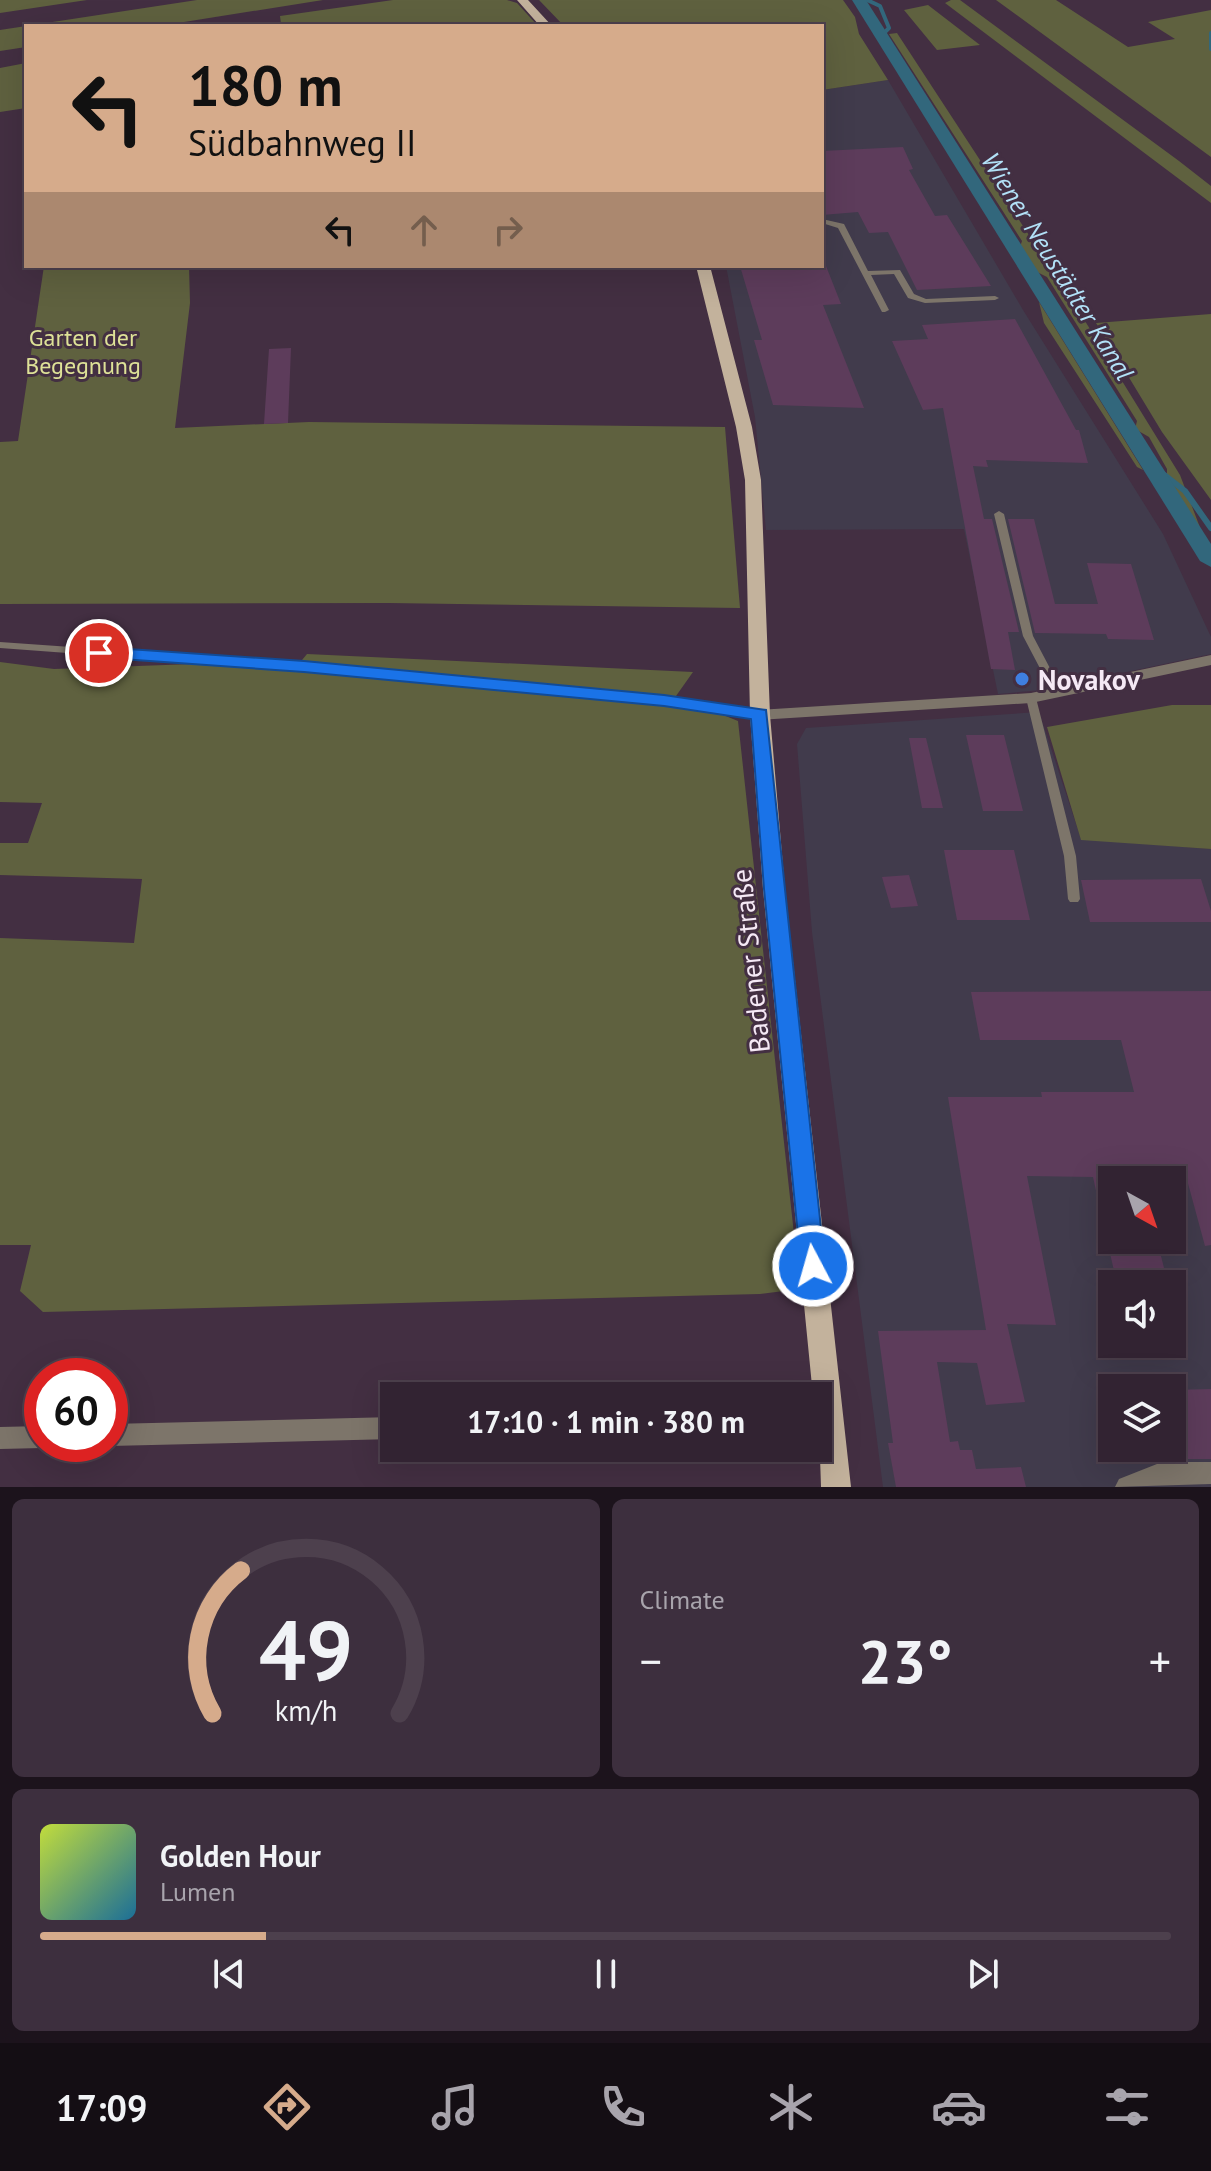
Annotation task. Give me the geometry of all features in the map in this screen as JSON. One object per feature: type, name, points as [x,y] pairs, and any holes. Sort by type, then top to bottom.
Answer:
[{"type":"main road","points":[[522,0],[544,24]]},
{"type":"main road","name":"Badener Straße","points":[[704,268],[744,427],[753,480],[760,715],[821,1382]]},
{"type":"main road","name":"Badener Straße","points":[[832,1462],[836,1487]]},
{"type":"street","points":[[760,715],[1031,698],[1211,660]]},
{"type":"street","points":[[128,1435],[380,1428]]},
{"type":"street","points":[[0,1438],[24,1437]]},
{"type":"street","points":[[1128,1487],[1162,1473],[1211,1473]]},
{"type":"lane","points":[[824,222],[841,226],[885,310]]},
{"type":"lane","points":[[866,273],[897,272],[911,296],[925,301],[995,298]]},
{"type":"lane","points":[[999,514],[1028,636],[1058,693]]},
{"type":"lane","points":[[0,645],[304,666],[664,700],[760,715]]},
{"type":"lane","points":[[1031,698],[1070,856],[1074,899]]},
{"type":"shaded area","points":[[888,80],[1023,310],[1163,534],[1211,637],[1211,654],[1042,690],[998,694],[964,529],[766,530],[755,417],[726,268],[824,268],[824,90]]},
{"type":"shaded area","points":[[1039,712],[1081,839],[1211,849],[1211,1487],[883,1487],[812,932],[797,744],[806,728]]},
{"type":"green space","points":[[0,0],[87,0],[0,13]]},
{"type":"green space","points":[[197,0],[323,0],[172,24],[39,24]]},
{"type":"green space","points":[[393,0],[507,0],[517,3],[536,24],[281,24],[280,16]]},
{"type":"green space","points":[[539,0],[843,0],[855,17],[859,34],[888,80],[824,90],[824,24],[562,24]]},
{"type":"green space","points":[[960,0],[1179,161],[1211,186],[1211,203],[945,3]]},
{"type":"green space","points":[[996,0],[1056,0],[1128,47],[1175,39],[1148,22],[1211,10],[1211,157]]},
{"type":"green space","points":[[928,5],[980,45],[937,50],[904,10]]},
{"type":"green space","points":[[24,26],[24,47],[0,51],[0,30]]},
{"type":"green space","points":[[897,33],[1085,321],[1180,475],[1204,538],[1167,482],[1167,469],[1149,437],[1135,429],[1137,421],[1047,277],[1031,269],[1019,250],[1022,241],[889,34]]},
{"type":"green space","points":[[24,63],[24,108],[0,112],[0,68]]},
{"type":"green space","name":"Garten der Begegnung","points":[[44,268],[189,268],[190,303],[175,428],[309,422],[725,427],[740,608],[389,603],[0,604],[0,442],[18,441]]},
{"type":"green space","points":[[1039,302],[1143,470],[1137,467],[1044,323]]},
{"type":"green space","points":[[1211,314],[1211,500],[1162,432],[1096,323]]},
{"type":"green space","points":[[307,654],[693,672],[676,696],[738,721],[800,1289],[760,1294],[43,1312],[20,1291],[31,1245],[0,1245],[0,938],[134,943],[142,879],[0,875],[0,843],[28,843],[42,803],[0,802],[0,662],[54,669],[302,660]]},
{"type":"green space","points":[[1172,705],[1211,705],[1211,849],[1081,840],[1047,727]]},
{"type":"building","points":[[903,147],[913,169],[909,170],[935,216],[947,215],[991,286],[917,290],[888,232],[869,233],[858,212],[824,215],[824,151]]},
{"type":"building","points":[[826,266],[841,304],[823,305],[864,408],[773,405],[754,340],[762,340],[741,268]]},
{"type":"building","points":[[1015,319],[1076,430],[1079,430],[1088,463],[986,460],[988,467],[973,466],[984,519],[992,519],[1019,632],[1008,632],[1015,670],[991,669],[943,408],[923,410],[892,341],[928,339],[922,325]]},
{"type":"building","points":[[291,348],[288,423],[264,424],[269,349]]},
{"type":"building","points":[[1008,519],[1034,519],[1055,604],[1098,604],[1087,563],[1131,564],[1154,640],[1108,639],[1106,634],[1035,633]]},
{"type":"building","points":[[966,735],[1004,735],[1023,811],[983,811]]},
{"type":"building","points":[[909,738],[926,738],[943,808],[922,808]]},
{"type":"building","points":[[944,850],[1014,850],[1030,920],[957,920]]},
{"type":"building","points":[[909,875],[918,906],[891,908],[882,877]]},
{"type":"building","points":[[1201,879],[1211,911],[1211,922],[1090,922],[1081,880]]},
{"type":"building","points":[[1211,991],[1211,1245],[1205,1246],[1186,1166],[1098,1166],[1098,1200],[1093,1177],[1027,1176],[1056,1325],[1007,1324],[1025,1402],[986,1405],[977,1363],[937,1362],[950,1442],[958,1441],[960,1450],[972,1450],[976,1469],[1021,1467],[1026,1487],[896,1487],[888,1443],[893,1443],[878,1331],[986,1330],[948,1097],[1042,1097],[1041,1092],[1134,1092],[1121,1040],[980,1040],[971,992]]},
{"type":"building","points":[[1110,1254],[1160,1254],[1164,1270],[1114,1270]]},
{"type":"building","points":[[1211,1389],[1211,1459],[1186,1459],[1186,1390]]},
{"type":"waterway","name":"Wiener Neustädter Kanal","points":[[859,0],[1211,561]]},
{"type":"waterway","points":[[867,0],[880,6],[889,28],[881,36]]},
{"type":"waterway","points":[[1211,33],[1211,49]]},
{"type":"waterway","points":[[1149,463],[1185,491],[1211,528]]},
{"type":"place","name":"Novakov","points":[[1022,679]]},
{"type":"route","points":[[99,653],[304,666],[664,700],[760,715],[774,889],[813,1266]]}]
